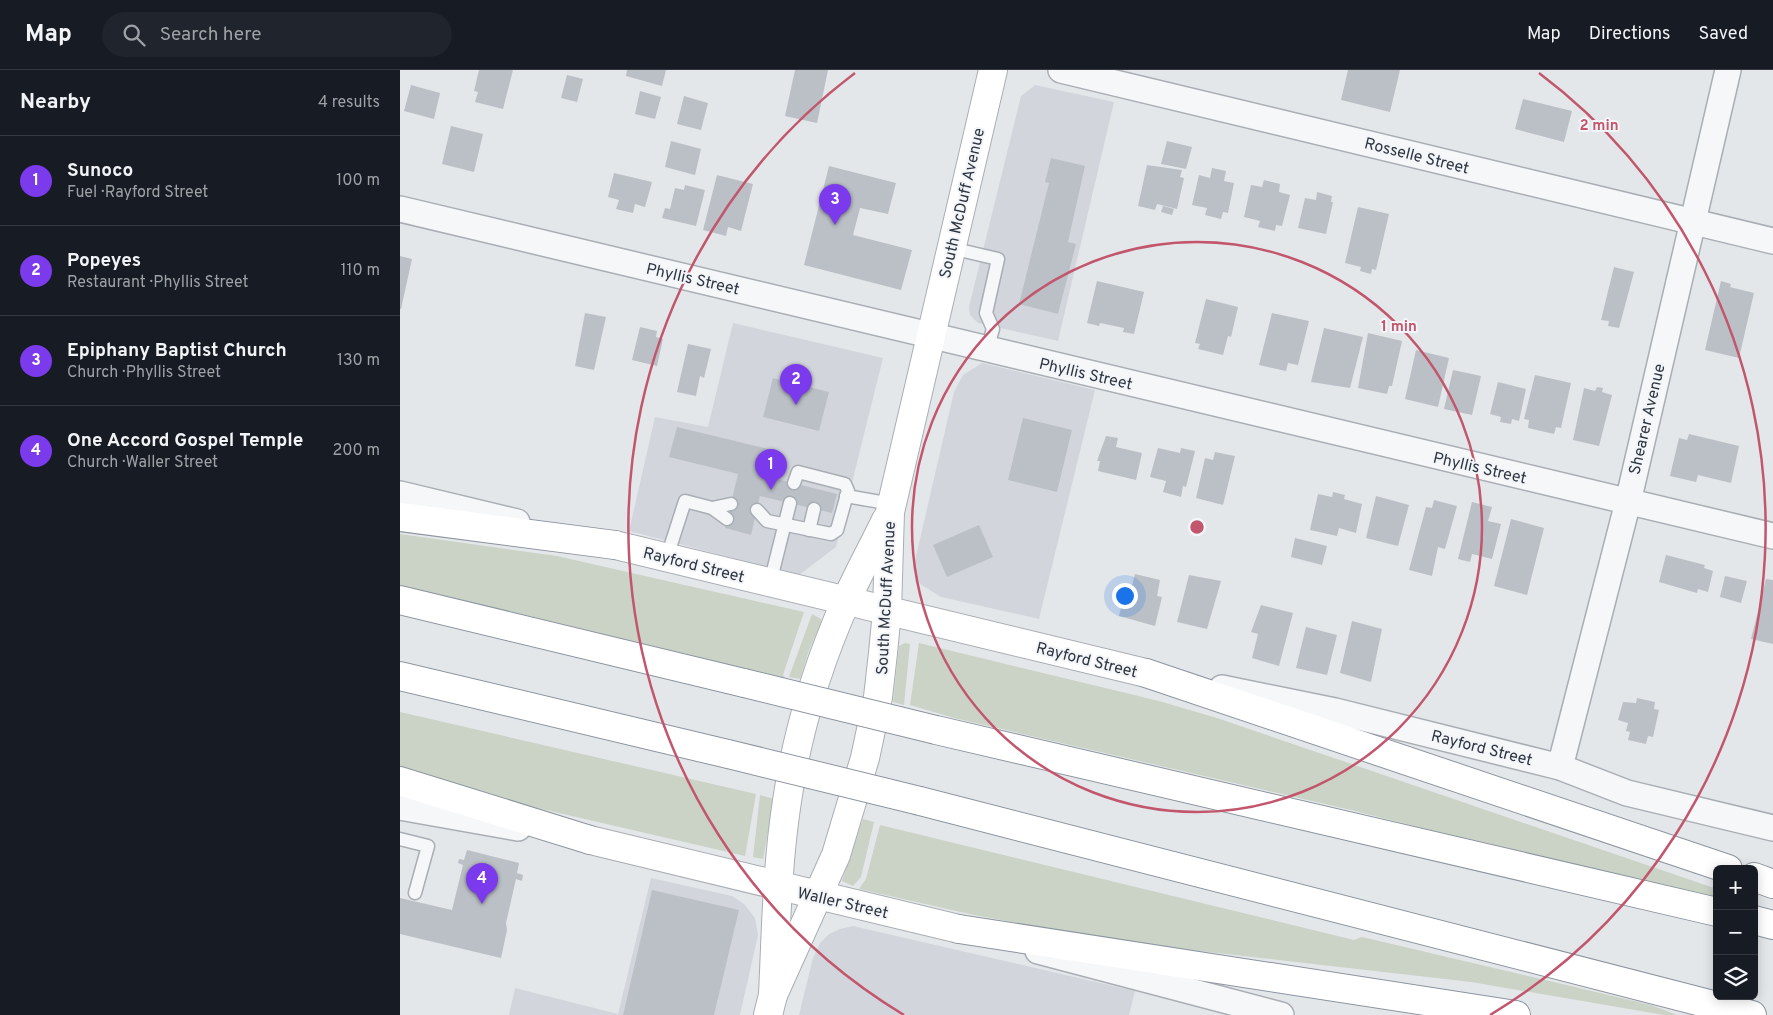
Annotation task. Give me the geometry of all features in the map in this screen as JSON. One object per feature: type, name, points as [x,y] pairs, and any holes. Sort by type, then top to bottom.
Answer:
[{"type":"main road","name":"South McDuff Avenue","points":[[770,1005],[819,896],[850,815],[865,758],[878,697],[887,611],[891,508],[993,70]]},
{"type":"main road","name":"South McDuff Avenue","points":[[770,1005],[778,886],[787,800],[799,741],[815,684],[846,601],[891,508]]},
{"type":"main road","points":[[400,517],[615,545]]},
{"type":"main road","name":"Rayford Street","points":[[615,545],[1146,673]]},
{"type":"main road","points":[[400,600],[936,730],[1713,911]]},
{"type":"main road","points":[[1146,673],[1716,865]]},
{"type":"main road","points":[[400,676],[920,801],[1752,1015]]},
{"type":"main road","points":[[400,781],[590,840]]},
{"type":"main road","name":"Waller Street","points":[[590,840],[959,929]]},
{"type":"main road","points":[[1758,879],[1773,884]]},
{"type":"main road","points":[[1758,921],[1773,925]]},
{"type":"main road","points":[[959,929],[1516,1015]]},
{"type":"street","name":"Rosselle Street","points":[[1061,70],[1773,241]]},
{"type":"street","name":"Shearer Avenue","points":[[1560,767],[1628,502],[1691,221],[1728,70]]},
{"type":"street","name":"Phyllis Street","points":[[400,209],[1773,536]]},
{"type":"street","name":"Rayford Street","points":[[400,494],[615,545]]},
{"type":"street","name":"Rayford Street","points":[[1146,673],[1335,711],[1560,767],[1627,793],[1773,828]]},
{"type":"street","name":"Waller Street","points":[[400,807],[590,840]]},
{"type":"street","name":"Waller Street","points":[[959,929],[1198,995],[1281,1015]]},
{"type":"lane","points":[[951,248],[998,259],[986,313],[992,329],[987,349]]},
{"type":"lane","points":[[753,525],[767,521],[831,534],[837,530],[848,490],[845,484],[821,484],[798,472],[794,483]]},
{"type":"lane","points":[[846,496],[891,508]]},
{"type":"lane","points":[[667,557],[685,501],[712,508],[727,519]]},
{"type":"lane","points":[[770,583],[790,503]]},
{"type":"lane","points":[[712,508],[731,504]]},
{"type":"lane","points":[[809,530],[814,509]]},
{"type":"lane","points":[[757,510],[767,521]]},
{"type":"lane","points":[[400,839],[428,846],[415,893]]},
{"type":"shaded area","points":[[1035,85],[1114,102],[1058,341],[978,323],[970,315],[969,307],[1021,96]]},
{"type":"shaded area","points":[[733,323],[883,358],[836,547],[799,575],[629,531],[655,417],[708,427]]},
{"type":"shaded area","points":[[982,363],[1095,390],[1039,619],[941,597],[920,584],[913,569],[954,392],[963,375]]},
{"type":"shaded area","points":[[400,534],[557,556],[804,612],[783,675],[785,678],[400,587]]},
{"type":"shaded area","points":[[812,614],[821,619],[821,623],[809,650],[800,679],[789,677]]},
{"type":"shaded area","points":[[905,643],[910,644],[904,705],[893,702],[899,646]]},
{"type":"shaded area","points":[[919,643],[1159,701],[1217,718],[1713,888],[1713,902],[1355,811],[954,718],[910,705]]},
{"type":"shaded area","points":[[400,712],[756,794],[745,856],[498,799],[400,773]]},
{"type":"shaded area","points":[[760,795],[774,799],[763,859],[753,857]]},
{"type":"shaded area","points":[[863,819],[874,822],[861,877],[853,886],[842,881]]},
{"type":"shaded area","points":[[880,825],[1354,940],[1362,937],[1651,1005],[1677,1015],[1664,1015],[1471,982],[1121,942],[974,915],[859,889],[866,879]]},
{"type":"shaded area","points":[[651,878],[732,896],[744,904],[755,918],[758,935],[740,1015],[509,1015],[515,988],[618,1014]]},
{"type":"shaded area","points":[[853,926],[1135,991],[1129,1015],[799,1015],[813,958],[820,943],[829,934]]},
{"type":"building","points":[[479,70],[513,70],[503,109],[475,102],[478,92],[474,91]]},
{"type":"building","points":[[627,70],[666,70],[662,86],[626,76]]},
{"type":"building","points":[[795,70],[828,70],[817,123],[785,116]]},
{"type":"building","points":[[1348,70],[1400,70],[1390,112],[1341,100]]},
{"type":"building","points":[[567,75],[583,79],[577,102],[561,98]]},
{"type":"building","points":[[411,85],[440,93],[434,119],[404,111]]},
{"type":"building","points":[[640,91],[661,97],[655,119],[635,114]]},
{"type":"building","points":[[684,96],[708,103],[701,130],[677,124]]},
{"type":"building","points":[[1523,99],[1572,111],[1564,142],[1515,129]]},
{"type":"building","points":[[451,126],[483,134],[474,172],[442,164]]},
{"type":"building","points":[[671,141],[701,149],[695,175],[665,167]]},
{"type":"building","points":[[1167,141],[1192,147],[1186,169],[1161,164]]},
{"type":"building","points":[[1051,158],[1085,166],[1068,242],[1076,244],[1058,314],[1019,304],[1049,183],[1045,182]]},
{"type":"building","points":[[1147,165],[1182,170],[1180,177],[1184,178],[1177,209],[1157,204],[1155,210],[1138,206]]},
{"type":"building","points":[[829,166],[896,183],[888,214],[860,208],[853,235],[912,250],[901,290],[804,265]]},
{"type":"building","points":[[1212,168],[1226,171],[1224,181],[1234,183],[1228,213],[1223,212],[1221,219],[1205,215],[1207,208],[1192,205],[1199,175],[1210,178]]},
{"type":"building","points":[[614,173],[652,182],[645,207],[635,204],[633,213],[616,209],[619,200],[608,197]]},
{"type":"building","points":[[717,175],[753,184],[741,231],[728,227],[726,236],[703,230]]},
{"type":"building","points":[[1264,180],[1280,184],[1279,192],[1290,195],[1282,226],[1276,225],[1275,231],[1258,227],[1260,221],[1244,217],[1251,185],[1262,187]]},
{"type":"building","points":[[685,185],[705,190],[696,226],[662,218],[665,208],[670,209],[675,188],[684,190]]},
{"type":"building","points":[[1317,192],[1332,196],[1331,202],[1333,202],[1326,234],[1298,228],[1305,198],[1316,200]]},
{"type":"building","points":[[1163,206],[1174,209],[1172,215],[1161,212]]},
{"type":"building","points":[[1358,207],[1389,214],[1376,270],[1372,269],[1371,274],[1360,271],[1361,267],[1345,263]]},
{"type":"building","points":[[400,256],[412,259],[401,309],[400,309]]},
{"type":"building","points":[[1614,267],[1634,272],[1619,328],[1608,326],[1609,321],[1601,320]]},
{"type":"building","points":[[1097,281],[1144,292],[1134,334],[1123,332],[1124,328],[1100,323],[1099,326],[1087,323]]},
{"type":"building","points":[[1721,281],[1731,284],[1730,287],[1754,293],[1739,358],[1705,350]]},
{"type":"building","points":[[1206,299],[1238,307],[1231,337],[1228,336],[1223,355],[1198,349],[1200,344],[1195,343]]},
{"type":"building","points":[[585,313],[606,317],[594,370],[575,366]]},
{"type":"building","points":[[1272,313],[1309,321],[1298,365],[1288,363],[1286,371],[1259,365]]},
{"type":"building","points":[[640,327],[657,331],[656,337],[663,339],[657,366],[632,360]]},
{"type":"building","points":[[1324,328],[1363,337],[1350,388],[1311,382]]},
{"type":"building","points":[[1368,333],[1402,341],[1392,386],[1389,386],[1387,394],[1358,388]]},
{"type":"building","points":[[688,344],[711,349],[704,378],[700,376],[696,396],[677,392]]},
{"type":"building","points":[[1416,350],[1449,358],[1438,407],[1405,399]]},
{"type":"building","points":[[1453,370],[1481,376],[1472,415],[1444,409]]},
{"type":"building","points":[[1535,375],[1571,383],[1561,428],[1556,427],[1554,434],[1528,428],[1529,420],[1524,419]]},
{"type":"building","points":[[773,378],[829,392],[819,431],[763,417]]},
{"type":"building","points":[[1498,382],[1526,389],[1519,421],[1512,419],[1511,424],[1500,422],[1501,417],[1490,414]]},
{"type":"building","points":[[1597,387],[1603,388],[1602,392],[1612,395],[1599,446],[1573,440],[1584,388],[1595,391]]},
{"type":"building","points":[[1023,418],[1072,430],[1057,492],[1008,480]]},
{"type":"building","points":[[677,427],[772,450],[765,476],[837,494],[832,513],[760,496],[751,535],[725,528],[738,474],[669,457]]},
{"type":"building","points":[[1689,434],[1739,446],[1731,483],[1698,475],[1696,482],[1670,476],[1679,438],[1687,440]]},
{"type":"building","points":[[1106,436],[1118,438],[1116,447],[1142,453],[1136,480],[1098,471],[1100,461],[1097,461]]},
{"type":"building","points":[[1158,448],[1180,453],[1181,448],[1195,451],[1186,487],[1183,486],[1181,497],[1163,492],[1166,481],[1150,477]]},
{"type":"building","points":[[1215,452],[1235,456],[1223,505],[1196,498],[1205,458],[1213,460]]},
{"type":"building","points":[[1333,492],[1345,495],[1344,499],[1362,504],[1356,533],[1339,528],[1337,536],[1310,530],[1318,494],[1332,497]]},
{"type":"building","points":[[1376,496],[1409,505],[1398,546],[1366,538]]},
{"type":"building","points":[[1434,500],[1457,506],[1445,549],[1438,547],[1432,576],[1409,570],[1426,507],[1432,508]]},
{"type":"building","points":[[1472,502],[1492,507],[1488,521],[1501,524],[1492,559],[1472,554],[1470,562],[1458,559]]},
{"type":"building","points":[[1511,519],[1544,528],[1527,595],[1494,586]]},
{"type":"building","points":[[979,525],[993,557],[947,577],[933,545]]},
{"type":"building","points":[[1295,538],[1327,546],[1322,565],[1291,557]]},
{"type":"building","points":[[1666,555],[1705,565],[1704,568],[1713,571],[1708,592],[1698,589],[1697,593],[1659,582]]},
{"type":"building","points":[[1135,574],[1160,580],[1157,596],[1162,597],[1155,626],[1119,616],[1126,588],[1131,590]]},
{"type":"building","points":[[1189,575],[1221,581],[1207,629],[1177,622]]},
{"type":"building","points":[[1725,576],[1747,581],[1741,603],[1720,597]]},
{"type":"building","points":[[1766,579],[1773,580],[1773,644],[1751,639]]},
{"type":"building","points":[[1261,605],[1293,613],[1279,666],[1252,658],[1258,634],[1251,632]]},
{"type":"building","points":[[1352,621],[1382,629],[1371,682],[1340,673]]},
{"type":"building","points":[[1306,627],[1337,635],[1327,675],[1296,668]]},
{"type":"building","points":[[1637,698],[1655,702],[1654,709],[1659,710],[1653,737],[1648,736],[1646,744],[1628,740],[1630,732],[1626,731],[1628,723],[1618,720],[1623,702],[1636,703]]},
{"type":"building","points":[[467,850],[519,863],[517,873],[523,875],[522,881],[516,879],[506,923],[507,930],[501,958],[400,934],[400,898],[452,910],[463,865],[458,863],[459,859],[464,860]]},
{"type":"building","points":[[652,890],[739,910],[714,1015],[623,1015]]},
{"type":"place","name":"Epiphany Baptist Church","points":[[835,225]]},
{"type":"place","name":"Popeyes","points":[[796,405]]},
{"type":"place","name":"Sunoco","points":[[771,490]]},
{"type":"place","name":"One Accord Gospel Temple","points":[[482,904]]}]
